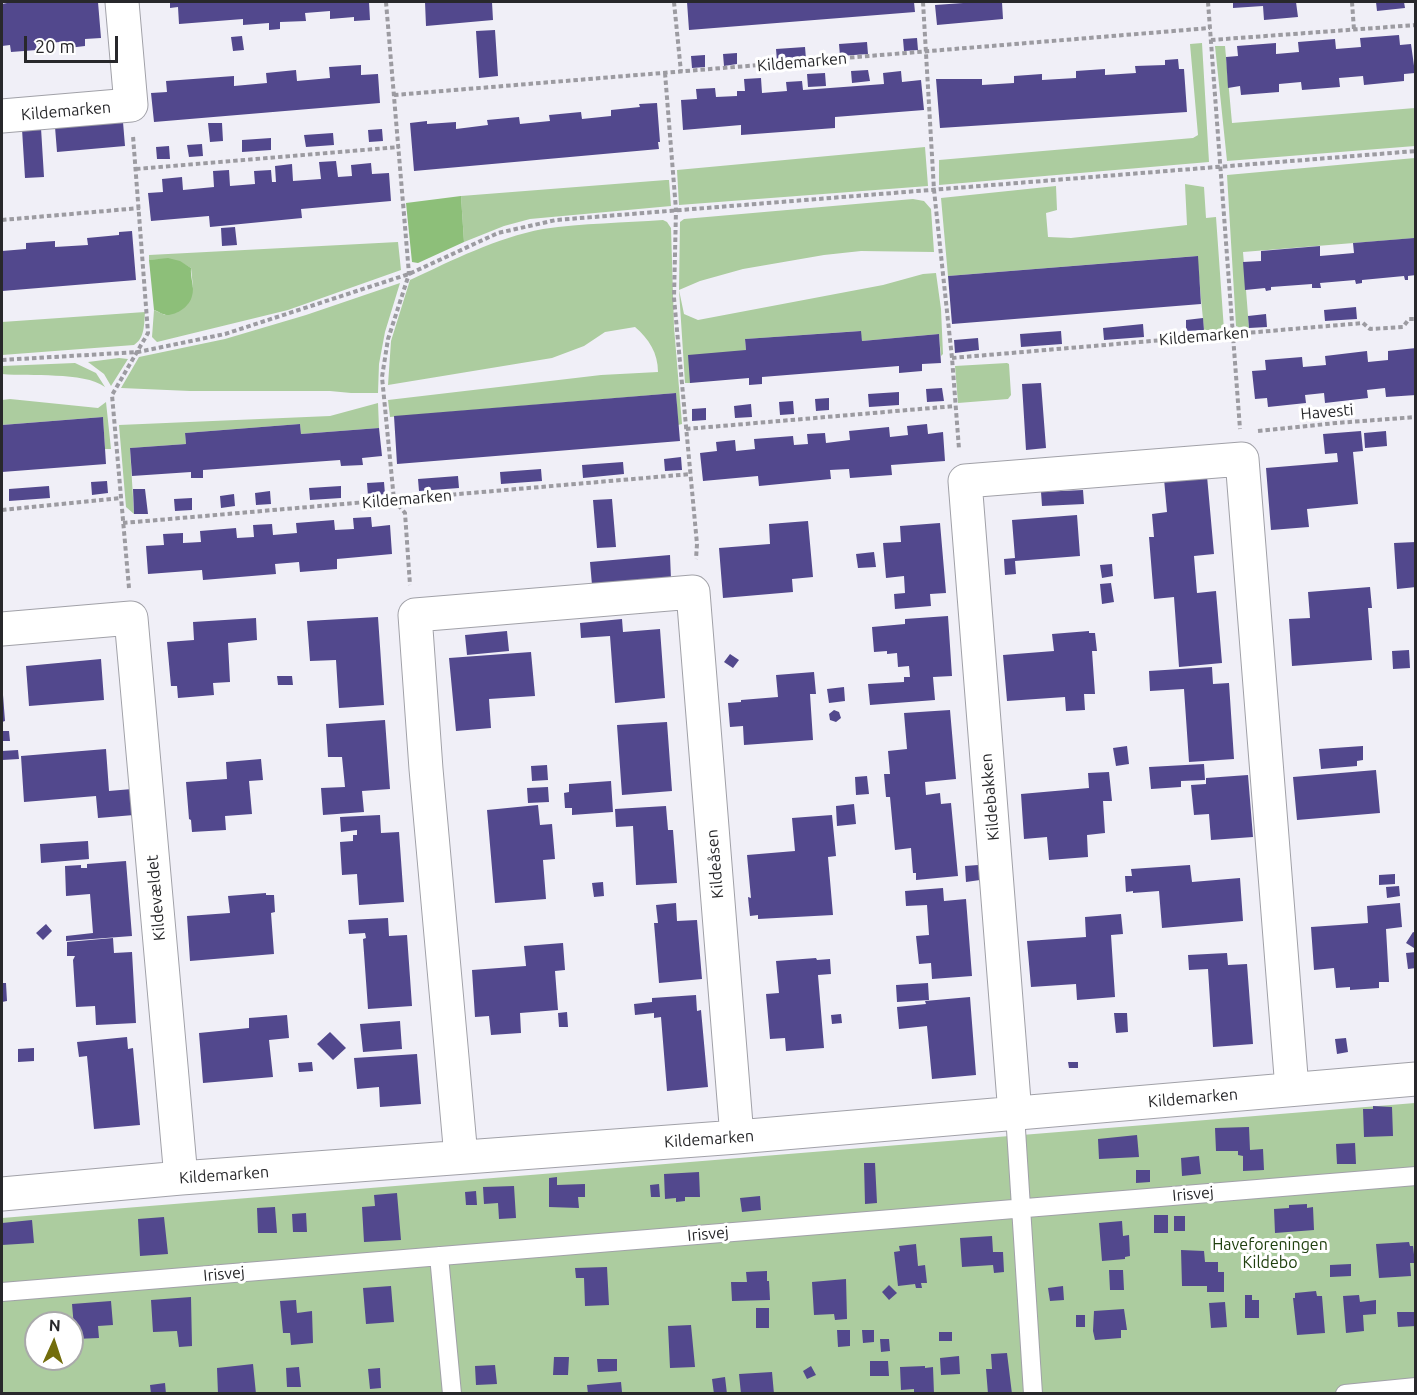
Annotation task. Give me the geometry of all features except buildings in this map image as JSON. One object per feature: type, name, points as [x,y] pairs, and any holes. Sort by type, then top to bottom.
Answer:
[{"type":"street","points":[[122,2],[131,105]]},
{"type":"street","name":"Kildemarken","points":[[2,116],[131,105]]},
{"type":"street","points":[[965,481],[1241,446],[1292,1089]]},
{"type":"street","name":"Kildebakken","points":[[965,481],[1015,1114]]},
{"type":"street","points":[[460,1157],[426,770],[415,615],[693,592]]},
{"type":"street","name":"Kildeåsen","points":[[693,592],[738,1137]]},
{"type":"street","points":[[2,629],[131,618]]},
{"type":"street","name":"Kildevældet","points":[[131,618],[181,1178]]},
{"type":"street","name":"Kildemarken","points":[[2,1194],[181,1178],[738,1137],[1416,1079]]},
{"type":"lane","points":[[1015,1114],[1033,1394]]},
{"type":"lane","name":"Irisvej","points":[[2,1292],[1416,1176]]},
{"type":"lane","points":[[438,1256],[452,1394]]},
{"type":"lane","points":[[1345,1394],[1416,1387]]},
{"type":"path","points":[[387,2],[409,274],[388,339],[382,377],[394,501],[405,513],[415,615]]},
{"type":"path","points":[[674,2],[681,72]]},
{"type":"path","points":[[923,2],[934,190],[952,358],[960,468],[965,481]]},
{"type":"path","points":[[1208,2],[1241,446]]},
{"type":"path","points":[[1352,2],[1354,30]]},
{"type":"path","points":[[1211,40],[1416,25]]},
{"type":"path","name":"Kildemarken","points":[[394,95],[1210,28]]},
{"type":"path","points":[[665,73],[676,210],[674,298],[697,544],[693,592]]},
{"type":"path","points":[[131,105],[148,333],[112,395],[131,618]]},
{"type":"path","points":[[136,169],[399,147]]},
{"type":"path","points":[[2,360],[138,352],[225,334],[409,274],[498,233],[556,220],[1416,151]]},
{"type":"path","points":[[2,220],[140,208]]},
{"type":"path","name":"Kildemarken","points":[[952,358],[1363,323],[1370,329],[1392,328],[1403,327],[1409,319],[1416,319]]},
{"type":"path","points":[[686,429],[955,406]]},
{"type":"path","name":"Havesti","points":[[1241,446],[1416,417]]},
{"type":"path","name":"Kildemarken","points":[[123,523],[691,474]]},
{"type":"path","points":[[2,510],[121,498]]},
{"type":"green space","points":[[1202,43],[1209,162],[939,185],[939,160],[1193,138],[1198,135],[1190,44]]},
{"type":"green space","points":[[1215,46],[1225,46],[1232,123],[1415,108],[1415,146],[1227,161]]},
{"type":"green space","points":[[925,147],[928,186],[679,205],[677,170]]},
{"type":"green space","points":[[1415,158],[1415,238],[1243,252],[1249,328],[1236,326],[1227,175]]},
{"type":"green space","points":[[669,180],[671,206],[530,219],[504,226],[464,242],[461,196]]},
{"type":"green space","points":[[1185,184],[1204,187],[1206,218],[1216,217],[1224,330],[1204,330],[1197,256],[948,276],[941,198],[1056,186],[1057,210],[1046,213],[1048,237],[1071,238],[1187,225]]},
{"type":"green space","points":[[461,196],[464,242],[418,263],[412,262],[406,203]]},
{"type":"green space","points":[[913,199],[924,201],[931,209],[934,252],[861,251],[824,255],[743,269],[700,281],[679,290],[680,222],[684,219]]},
{"type":"green space","points":[[663,220],[671,228],[674,327],[682,424],[678,425],[676,393],[390,417],[388,400],[601,375],[658,372],[652,347],[635,327],[605,332],[584,346],[552,358],[388,385],[391,341],[410,280],[475,250],[526,233],[573,225]]},
{"type":"green space","points":[[398,242],[401,270],[288,310],[157,342],[152,337],[154,310],[165,315],[193,287],[191,268],[171,260],[149,260],[149,255]]},
{"type":"green space","points":[[168,258],[180,261],[191,268],[193,293],[186,306],[167,315],[154,310],[149,260]]},
{"type":"green space","points":[[936,273],[941,309],[943,354],[941,356],[939,334],[862,341],[860,331],[745,339],[746,350],[690,383],[685,383],[679,290],[684,314],[698,320]]},
{"type":"green space","points":[[400,283],[385,332],[379,364],[378,393],[121,388],[139,357],[225,339],[306,315]]},
{"type":"green space","points":[[145,312],[142,335],[134,345],[2,355],[2,322]]},
{"type":"green space","points":[[128,359],[111,386],[104,374],[88,362]]},
{"type":"green space","points":[[75,363],[96,373],[105,387],[95,382],[70,377],[2,374],[2,366]]},
{"type":"green space","points":[[1009,364],[1011,395],[1008,399],[958,403],[955,366]]},
{"type":"green space","points":[[2,400],[98,408],[106,402],[111,449],[105,449],[103,417],[2,425]]},
{"type":"green space","points":[[378,403],[379,428],[301,434],[300,424],[185,433],[186,444],[130,448],[134,514],[126,507],[119,425],[330,416]]},
{"type":"green space","name":"Haveforeningen Kildebo","points":[[1415,1103],[1415,1393],[2,1393],[2,1218]]}]
